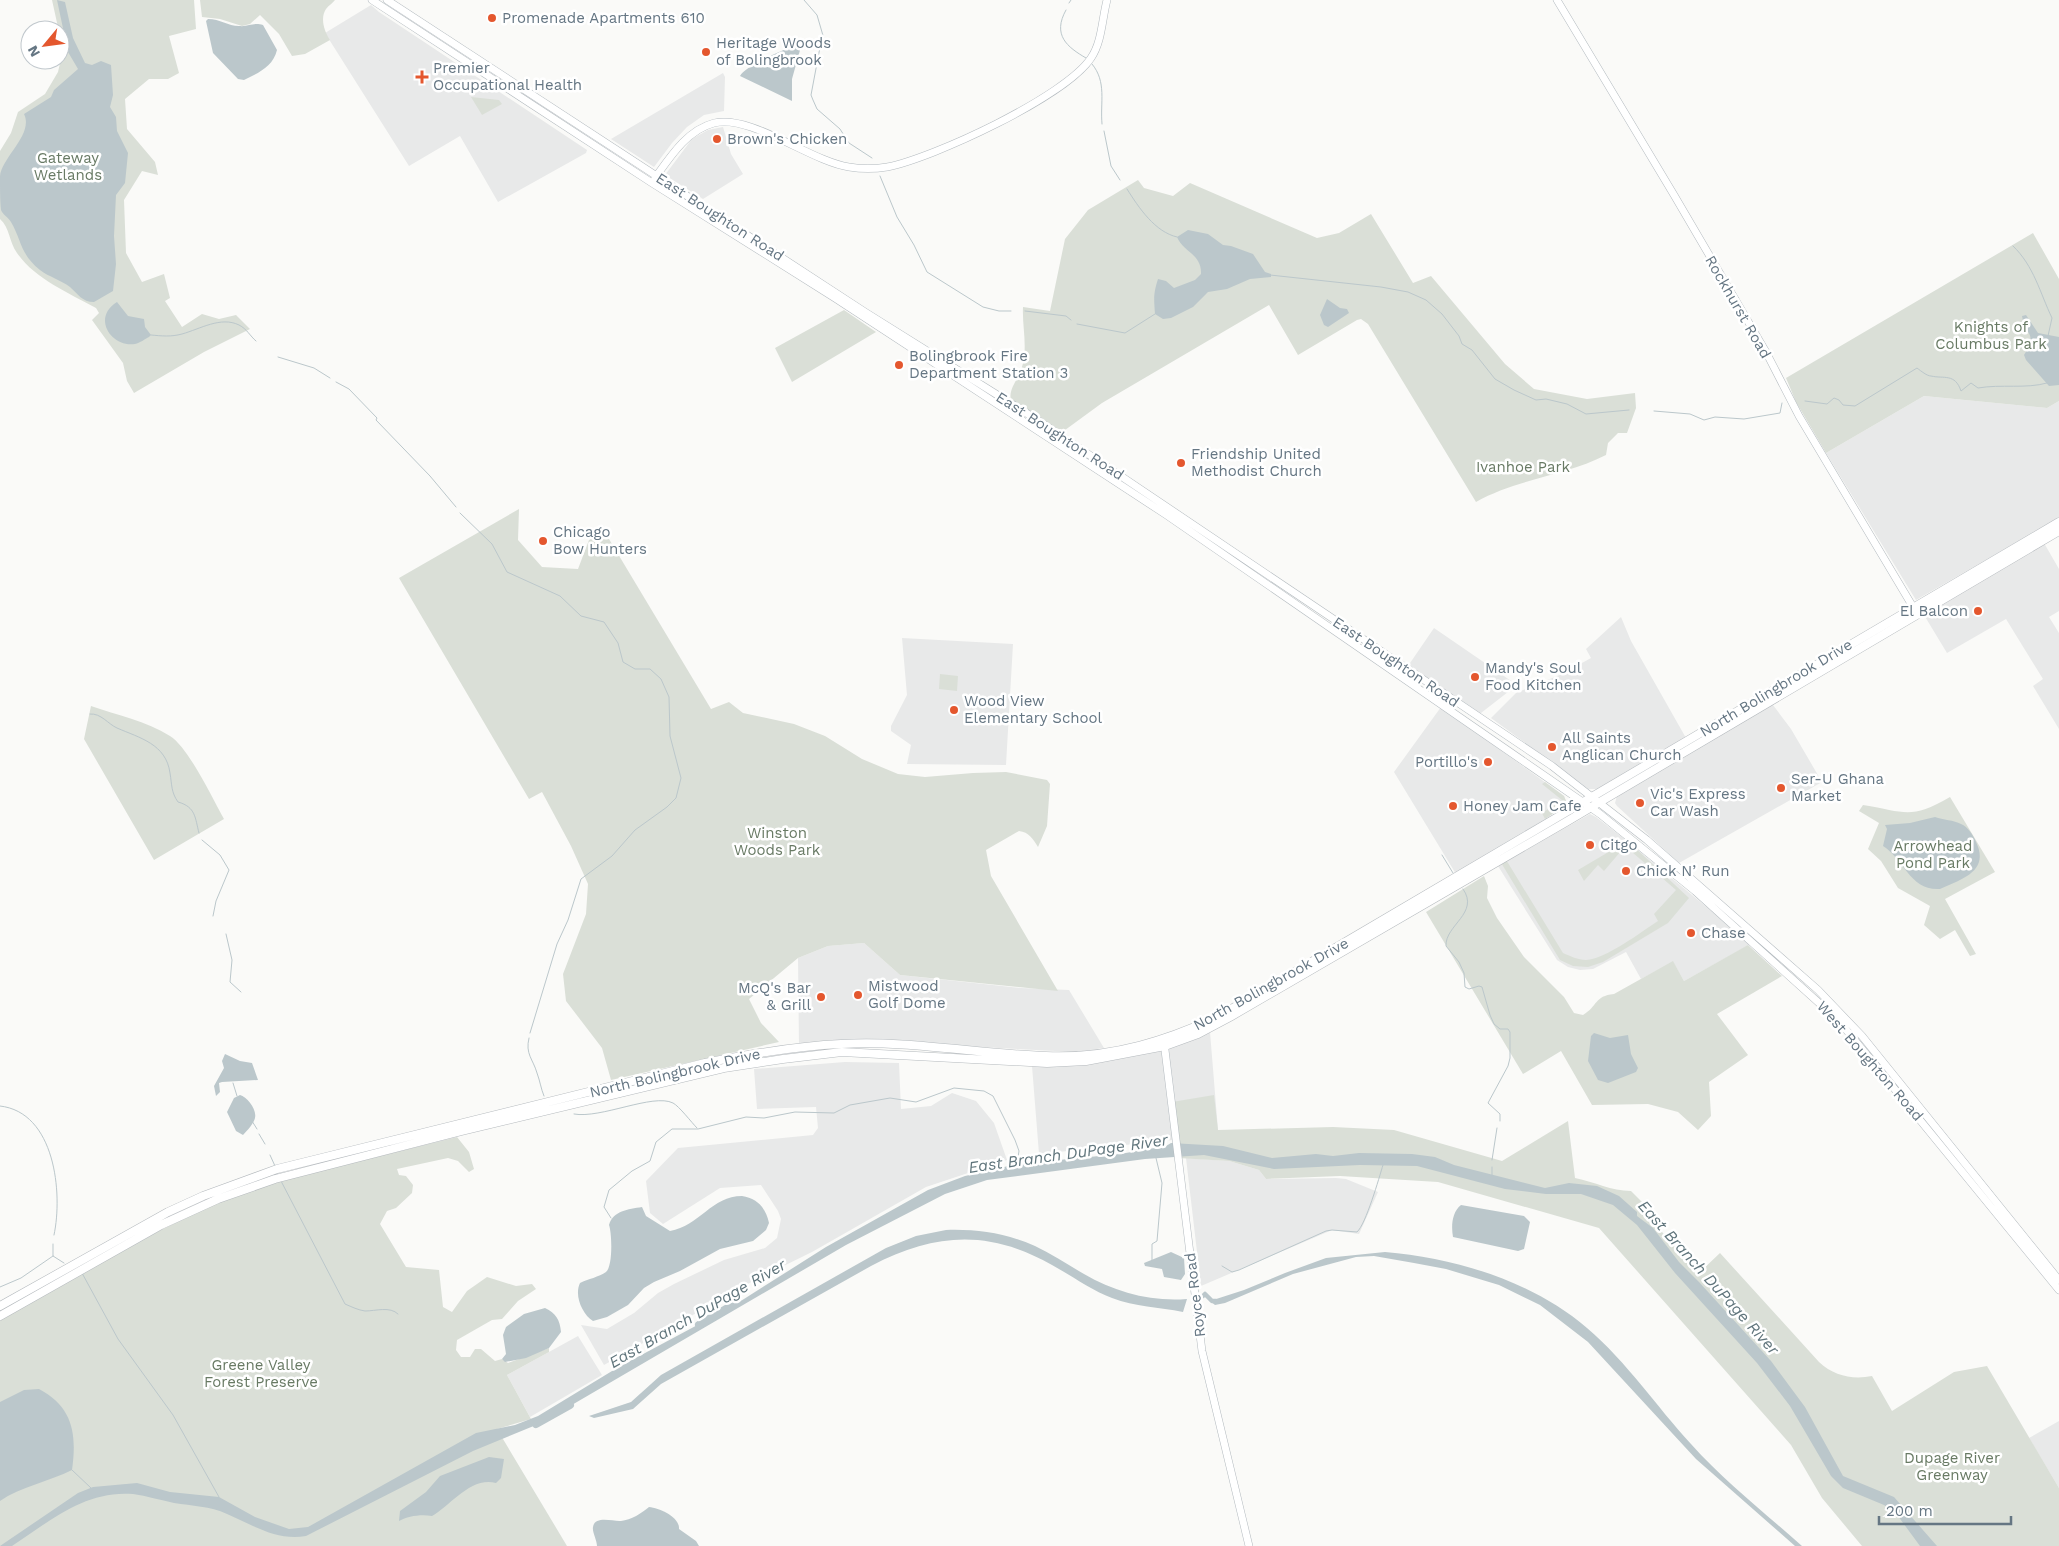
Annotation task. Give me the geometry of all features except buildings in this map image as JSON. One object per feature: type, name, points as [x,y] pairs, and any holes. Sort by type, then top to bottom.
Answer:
[{"type":"main road","name":"East Boughton Road","points":[[372,0],[652,182],[835,298],[1168,516],[1583,801]]},
{"type":"main road","name":"East Boughton Road","points":[[387,0],[1125,478],[1552,766],[1599,803]]},
{"type":"main road","points":[[652,182],[683,142],[698,129],[716,122],[739,123],[828,163],[851,168],[886,167],[924,154],[997,124],[1073,78],[1091,59],[1097,47],[1107,0]]},
{"type":"main road","name":"Rockhurst Road","points":[[1557,0],[1766,352],[1799,416],[1915,611]]},
{"type":"main road","name":"North Bolingbrook Drive","points":[[0,1316],[145,1234],[194,1210],[262,1183],[724,1068],[800,1056],[842,1052],[1066,1062],[1110,1058],[1198,1034],[1230,1018],[1599,803],[2059,522]]},
{"type":"main road","name":"North Bolingbrook Drive","points":[[0,1306],[168,1212],[203,1196],[277,1169],[705,1063],[778,1050],[841,1044],[872,1044],[1066,1056],[1106,1052],[1164,1042],[1228,1011],[1583,801],[2059,531]]},
{"type":"main road","name":"West Boughton Road","points":[[1583,801],[1695,891],[1839,1021],[2059,1290]]},
{"type":"main road","name":"West Boughton Road","points":[[1599,803],[1666,856],[1818,990],[1843,1015],[2059,1280]]},
{"type":"main road","name":"Royce Road","points":[[1164,1042],[1203,1359],[1249,1546]]},
{"type":"shaded area","points":[[57,0],[65,2],[69,20],[61,20]]},
{"type":"shaded area","points":[[371,5],[587,150],[586,153],[498,202],[460,136],[409,166],[325,33]]},
{"type":"shaded area","points":[[208,19],[235,26],[263,25],[277,50],[272,61],[254,75],[244,80],[238,79],[213,53],[206,21]]},
{"type":"shaded area","points":[[70,24],[73,38],[85,63],[92,65],[101,61],[111,65],[113,95],[110,107],[116,117],[117,131],[128,153],[125,183],[116,195],[114,236],[116,264],[113,291],[94,302],[83,299],[63,282],[33,264],[25,253],[11,222],[1,210],[0,198],[0,176],[2,169],[25,129],[24,114],[51,97],[54,90],[78,69],[70,55]]},
{"type":"shaded area","points":[[802,43],[792,79],[792,101],[740,76],[759,62]]},
{"type":"shaded area","points":[[723,73],[725,77],[724,111],[704,115],[687,127],[654,167],[611,139]]},
{"type":"shaded area","points":[[723,127],[731,154],[743,174],[703,199],[665,175],[692,139],[708,130]]},
{"type":"shaded area","points":[[1188,230],[1208,234],[1223,245],[1253,254],[1265,272],[1271,274],[1271,277],[1250,279],[1227,289],[1208,292],[1193,307],[1171,318],[1163,319],[1155,314],[1154,296],[1158,279],[1166,281],[1174,288],[1195,280],[1201,274],[1199,262],[1177,237]]},
{"type":"shaded area","points":[[1327,299],[1340,308],[1347,309],[1349,313],[1328,327],[1324,325],[1320,315]]},
{"type":"shaded area","points":[[117,302],[128,316],[144,319],[145,327],[151,335],[149,337],[135,344],[127,344],[112,337],[105,323],[106,316],[109,309]]},
{"type":"shaded area","points":[[2026,315],[2038,333],[2059,337],[2059,385],[2049,386],[2026,360],[2024,355],[2031,338],[2022,316]]},
{"type":"shaded area","points":[[1924,396],[2047,408],[2059,401],[2059,518],[1916,600],[1826,453]]},
{"type":"shaded area","points":[[2044,543],[2059,569],[2059,611],[2049,617],[2059,633],[2059,729],[2033,686],[2043,679],[2006,619],[1947,653],[1924,615]]},
{"type":"shaded area","points":[[1621,617],[1631,641],[1686,738],[1597,789],[1588,789],[1491,718],[1516,693],[1562,674],[1591,658],[1586,649]]},
{"type":"shaded area","points":[[1434,628],[1517,685],[1481,713],[1477,714],[1408,666]]},
{"type":"shaded area","name":"Wood View Elementary School","points":[[902,638],[1013,644],[1006,765],[907,764],[911,745],[891,731],[891,726],[907,695]]},
{"type":"shaded area","points":[[1770,705],[1773,705],[1791,729],[1822,782],[1679,863],[1615,803],[1617,796]]},
{"type":"shaded area","points":[[1441,707],[1564,796],[1566,801],[1564,806],[1545,819],[1456,874],[1394,772]]},
{"type":"shaded area","points":[[1590,814],[1627,841],[1751,944],[1684,981],[1673,962],[1641,979],[1626,952],[1593,969],[1580,970],[1568,967],[1557,960],[1498,866]]},
{"type":"shaded area","points":[[1935,817],[1966,827],[1976,842],[1979,852],[1977,867],[1971,873],[1957,882],[1940,889],[1921,885],[1914,880],[1897,858],[1883,846],[1887,829],[1885,825],[1910,823]]},
{"type":"shaded area","points":[[864,943],[900,975],[1021,988],[1069,990],[1104,1048],[1075,1052],[961,1046],[799,1046],[798,958],[828,946]]},
{"type":"shaded area","points":[[1210,1032],[1218,1130],[1178,1133],[1168,1048]]},
{"type":"shaded area","points":[[1594,1033],[1610,1038],[1628,1035],[1631,1054],[1638,1068],[1636,1072],[1608,1083],[1598,1080],[1588,1061],[1591,1036]]},
{"type":"shaded area","points":[[1162,1049],[1173,1140],[1039,1154],[1032,1066],[1098,1063]]},
{"type":"shaded area","points":[[225,1054],[240,1061],[252,1063],[258,1080],[219,1083],[220,1092],[216,1096],[214,1086],[224,1068],[222,1061]]},
{"type":"shaded area","points":[[845,1062],[899,1063],[901,1109],[931,1106],[952,1093],[976,1101],[994,1123],[1007,1160],[926,1187],[812,1252],[753,1281],[604,1365],[581,1325],[607,1329],[634,1313],[658,1293],[674,1284],[724,1260],[765,1248],[777,1238],[781,1219],[761,1185],[720,1188],[663,1224],[650,1213],[646,1181],[678,1148],[813,1135],[818,1128],[816,1107],[757,1109],[754,1069]]},
{"type":"shaded area","points":[[240,1095],[251,1104],[255,1115],[253,1122],[243,1135],[236,1131],[227,1112],[234,1098]]},
{"type":"shaded area","points":[[1171,1143],[1223,1146],[1272,1158],[1316,1154],[1333,1156],[1359,1153],[1412,1154],[1435,1157],[1454,1165],[1545,1188],[1569,1183],[1597,1186],[1619,1196],[1637,1212],[1637,1216],[1653,1228],[1679,1262],[1771,1361],[1805,1407],[1843,1476],[1894,1497],[1937,1546],[1920,1546],[1895,1512],[1884,1505],[1843,1488],[1831,1476],[1790,1406],[1757,1363],[1675,1273],[1637,1225],[1613,1205],[1581,1194],[1546,1194],[1505,1189],[1417,1166],[1360,1165],[1274,1169],[1204,1155],[1145,1159],[987,1180],[945,1194],[846,1245],[541,1423],[473,1451],[306,1536],[295,1537],[275,1534],[221,1511],[208,1508],[133,1494],[116,1494],[84,1502],[54,1518],[12,1546],[0,1546],[78,1493],[93,1487],[137,1483],[170,1492],[219,1497],[255,1517],[289,1529],[308,1527],[476,1433],[515,1425],[538,1416],[617,1368],[733,1306],[826,1247],[928,1190],[965,1176],[1017,1164],[1120,1154],[1166,1146]]},
{"type":"shaded area","points":[[1186,1158],[1229,1161],[1259,1170],[1266,1179],[1346,1179],[1378,1192],[1359,1234],[1332,1230],[1201,1286]]},
{"type":"shaded area","points":[[742,1196],[756,1201],[763,1208],[769,1223],[766,1230],[753,1241],[720,1249],[680,1271],[654,1282],[644,1288],[628,1305],[607,1317],[593,1321],[585,1314],[580,1304],[578,1288],[580,1283],[603,1274],[608,1269],[611,1249],[609,1225],[614,1217],[626,1210],[642,1207],[646,1216],[670,1231],[689,1223],[722,1201],[731,1197]]},
{"type":"shaded area","points":[[1461,1205],[1524,1216],[1530,1222],[1524,1249],[1518,1251],[1453,1237],[1453,1220],[1456,1211]]},
{"type":"shaded area","points":[[946,1230],[969,1230],[1013,1238],[1048,1252],[1078,1271],[1121,1291],[1160,1299],[1187,1299],[1183,1312],[1138,1305],[1104,1295],[1052,1265],[1006,1245],[961,1240],[940,1242],[917,1247],[871,1266],[661,1384],[633,1409],[594,1418],[589,1416],[631,1402],[661,1375],[886,1248],[916,1236]]},
{"type":"shaded area","points":[[1171,1252],[1184,1258],[1185,1274],[1181,1280],[1164,1277],[1162,1269],[1145,1266],[1144,1263]]},
{"type":"shaded area","points":[[1385,1252],[1412,1255],[1466,1266],[1518,1285],[1565,1311],[1602,1341],[1641,1384],[1678,1430],[1717,1471],[1802,1546],[1795,1546],[1696,1459],[1588,1342],[1540,1305],[1499,1285],[1446,1269],[1374,1256],[1356,1257],[1293,1274],[1225,1303],[1215,1305],[1210,1301],[1244,1290],[1326,1258]]},
{"type":"shaded area","points":[[545,1308],[557,1317],[561,1332],[549,1348],[526,1358],[505,1362],[502,1359],[506,1354],[503,1335],[506,1327],[524,1314]]},
{"type":"shaded area","points":[[578,1336],[602,1375],[530,1417],[507,1375]]},
{"type":"shaded area","points":[[39,1389],[59,1404],[66,1413],[73,1433],[72,1470],[17,1492],[0,1501],[0,1402],[24,1390]]},
{"type":"shaded area","points":[[2059,1421],[2059,1488],[2029,1438]]},
{"type":"shaded area","points":[[489,1457],[504,1459],[501,1478],[496,1483],[487,1482],[470,1488],[432,1516],[415,1516],[399,1521],[400,1511],[426,1492],[440,1476]]},
{"type":"shaded area","points":[[649,1507],[664,1511],[673,1517],[679,1529],[696,1541],[699,1546],[597,1546],[593,1529],[594,1523],[601,1520],[625,1520],[636,1516]]},
{"type":"green space","name":"Gateway Wetlands","points":[[52,0],[194,0],[196,29],[169,36],[179,73],[168,79],[149,79],[125,99],[127,129],[155,162],[158,175],[142,171],[124,200],[126,253],[142,282],[164,274],[170,298],[165,301],[182,327],[202,314],[219,319],[236,315],[250,329],[204,352],[134,393],[127,381],[123,363],[92,320],[99,313],[96,308],[53,285],[24,262],[17,253],[6,227],[0,219],[0,151],[11,133],[18,112],[45,94],[58,70],[70,70],[70,20],[56,20]]},
{"type":"green space","points":[[200,0],[335,0],[326,9],[323,16],[326,33],[330,40],[305,54],[292,56],[279,34],[260,15],[250,24],[242,26],[220,19],[202,17]]},
{"type":"green space","points":[[471,97],[499,100],[502,104],[482,115]]},
{"type":"green space","name":"Ivanhoe Park","points":[[1138,180],[1144,188],[1173,196],[1190,183],[1317,238],[1339,233],[1371,214],[1413,283],[1431,276],[1505,364],[1534,389],[1587,399],[1635,393],[1636,408],[1627,433],[1618,433],[1608,443],[1606,455],[1574,468],[1507,488],[1476,502],[1368,324],[1361,319],[1357,320],[1298,355],[1269,305],[1102,403],[1061,433],[1011,400],[1011,392],[1024,360],[1023,307],[1050,311],[1065,239],[1088,210]]},
{"type":"green space","name":"Knights of Columbus Park","points":[[2033,233],[2059,279],[2059,401],[2047,408],[1924,396],[1826,453],[1796,402],[1786,378]]},
{"type":"green space","points":[[844,310],[876,332],[792,382],[775,348]]},
{"type":"green space","name":"Winston Woods Park","points":[[519,509],[518,540],[542,567],[578,569],[589,540],[603,529],[711,709],[729,702],[743,713],[794,724],[825,736],[862,759],[898,774],[925,777],[1006,772],[1047,780],[1050,784],[1047,826],[1038,847],[1028,834],[1019,831],[986,850],[991,876],[1058,991],[900,975],[864,943],[828,946],[798,958],[749,999],[761,1023],[779,1042],[611,1080],[602,1048],[566,1001],[563,974],[586,914],[588,884],[571,846],[542,792],[529,799],[399,578]]},
{"type":"green space","points":[[940,674],[958,676],[957,691],[939,689]]},
{"type":"green space","points":[[91,706],[151,726],[170,736],[185,751],[224,819],[154,860],[84,739]]},
{"type":"green space","points":[[1545,782],[1564,796],[1566,801],[1564,806],[1545,819],[1542,813],[1562,800],[1542,784]]},
{"type":"green space","name":"Arrowhead Pond Park","points":[[1950,797],[1995,872],[1945,899],[1976,954],[1970,956],[1955,930],[1940,939],[1924,925],[1930,906],[1898,888],[1881,861],[1868,849],[1879,823],[1859,811],[1863,805],[1899,812],[1916,811],[1926,809]]},
{"type":"green space","points":[[1630,843],[1689,898],[1668,923],[1603,962],[1588,967],[1573,966],[1560,960],[1500,861],[1505,858],[1563,953],[1577,959],[1586,960],[1613,950],[1658,921],[1654,914],[1676,890],[1625,846]]},
{"type":"green space","points":[[1617,847],[1621,851],[1604,871],[1598,865],[1584,881],[1578,870]]},
{"type":"green space","points":[[1484,876],[1488,886],[1487,898],[1497,918],[1524,957],[1564,997],[1574,1013],[1583,1015],[1599,999],[1614,994],[1673,961],[1684,981],[1748,945],[1782,976],[1717,1014],[1748,1055],[1709,1082],[1711,1116],[1698,1130],[1678,1112],[1648,1104],[1592,1105],[1561,1051],[1523,1074],[1426,912]]},
{"type":"green space","name":"Dupage River Greenway","points":[[1214,1095],[1218,1130],[1333,1127],[1394,1130],[1502,1161],[1568,1121],[1575,1178],[1610,1188],[1631,1191],[1656,1216],[1662,1232],[1700,1272],[1720,1253],[1819,1362],[1831,1371],[1844,1376],[1872,1376],[1892,1411],[1954,1372],[1987,1366],[2059,1488],[2059,1546],[1862,1546],[1822,1498],[1791,1445],[1599,1228],[1438,1182],[1340,1176],[1266,1179],[1259,1170],[1229,1161],[1178,1158],[1172,1102]]},
{"type":"green space","name":"Greene Valley Forest Preserve","points":[[457,1137],[469,1152],[474,1169],[469,1172],[458,1161],[448,1158],[397,1169],[399,1175],[406,1176],[413,1185],[412,1193],[396,1208],[387,1211],[380,1224],[406,1267],[439,1270],[443,1307],[452,1312],[467,1291],[487,1277],[516,1286],[532,1284],[536,1289],[518,1301],[502,1319],[492,1320],[457,1340],[456,1350],[461,1357],[470,1357],[475,1349],[481,1349],[495,1361],[502,1359],[508,1363],[549,1348],[549,1352],[507,1375],[531,1419],[497,1429],[567,1546],[0,1546],[0,1319],[157,1232],[220,1201],[275,1182]]},
{"type":"waterway","points":[[804,0],[817,15],[824,39],[821,42],[811,95],[813,100],[817,109],[840,129],[849,143],[872,158]]},
{"type":"waterway","points":[[1066,10],[1062,19],[1061,33],[1068,45],[1086,58]]},
{"type":"waterway","points":[[1092,64],[1100,78],[1102,124]]},
{"type":"waterway","points":[[1104,131],[1111,166],[1120,180]]},
{"type":"waterway","points":[[880,176],[897,217],[914,245],[927,272],[983,307],[999,311],[1011,311]]},
{"type":"waterway","points":[[1127,189],[1142,211],[1155,225],[1177,237]]},
{"type":"waterway","points":[[2013,246],[2026,262],[2036,280],[2052,318],[2048,336]]},
{"type":"waterway","points":[[1270,275],[1381,287],[1408,292],[1426,300],[1442,314],[1459,336],[1462,344],[1472,350],[1495,379],[1514,390],[1536,400],[1546,399],[1567,404],[1586,414],[1629,410]]},
{"type":"waterway","points":[[1025,311],[1066,316],[1071,320]]},
{"type":"waterway","points":[[1077,324],[1125,333],[1155,314]]},
{"type":"waterway","points":[[151,335],[178,335],[210,324],[225,322],[239,325],[256,341]]},
{"type":"waterway","points":[[278,357],[314,368],[330,378]]},
{"type":"waterway","points":[[1805,401],[1827,404],[1834,398],[1843,405],[1855,406],[1917,368],[1929,376],[1949,378],[1956,381],[1961,391],[1971,383],[1978,388],[2031,386],[2047,383]]},
{"type":"waterway","points":[[336,382],[349,389],[377,418],[376,420],[430,476],[456,507]]},
{"type":"waterway","points":[[1654,411],[1690,414],[1704,420],[1715,417],[1744,419],[1780,413],[1782,403]]},
{"type":"waterway","points":[[460,513],[492,544],[507,572],[560,596],[581,616],[604,622],[618,643],[623,662],[635,669],[650,669],[661,679],[669,697],[670,736],[681,778],[676,798],[667,807],[635,830],[612,856],[581,879],[568,920],[557,944],[530,1033]]},
{"type":"waterway","points":[[90,714],[101,717],[114,726],[151,743],[158,749],[168,763],[174,795],[178,802],[192,810],[199,833]]},
{"type":"waterway","points":[[202,840],[220,855],[229,870],[216,901],[213,916]]},
{"type":"waterway","points":[[1442,855],[1453,873]]},
{"type":"waterway","points":[[1463,889],[1467,897],[1465,912],[1447,939],[1446,946],[1459,962],[1464,973],[1465,987],[1469,989],[1482,987],[1494,1024],[1500,1029],[1508,1029],[1510,1032],[1510,1058],[1508,1066],[1488,1103],[1500,1114],[1500,1121]]},
{"type":"waterway","points":[[226,934],[232,960],[230,982],[241,992]]},
{"type":"waterway","points":[[529,1038],[529,1052],[544,1096]]},
{"type":"waterway","points":[[233,1083],[237,1096]]},
{"type":"waterway","points":[[611,1218],[604,1207],[609,1190],[632,1171],[650,1161],[656,1142],[672,1129],[698,1129],[746,1117],[764,1118],[795,1112],[834,1113],[850,1105],[890,1098],[916,1102],[954,1088],[984,1091],[993,1096],[1019,1151],[1017,1163]]},
{"type":"waterway","points":[[574,1114],[585,1115],[640,1103],[664,1101],[676,1105],[697,1128]]},
{"type":"waterway","points":[[0,1106],[18,1112],[33,1123],[44,1138],[51,1157],[55,1177],[57,1218],[54,1235]]},
{"type":"waterway","points":[[252,1121],[257,1129]]},
{"type":"waterway","points":[[1492,1160],[1497,1128]]},
{"type":"waterway","points":[[259,1134],[265,1144]]},
{"type":"waterway","points":[[270,1155],[275,1166]]},
{"type":"waterway","points":[[1152,1260],[1152,1244],[1157,1241],[1162,1183],[1156,1158]]},
{"type":"waterway","points":[[1222,1266],[1232,1272],[1239,1270],[1326,1231],[1357,1232],[1368,1211],[1383,1165]]},
{"type":"waterway","points":[[1492,1167],[1492,1176]]},
{"type":"waterway","points":[[281,1181],[345,1304],[362,1311],[391,1310],[398,1314]]},
{"type":"waterway","points":[[53,1244],[53,1256],[64,1263]]},
{"type":"waterway","points":[[0,1287],[21,1278],[53,1256]]},
{"type":"waterway","points":[[82,1273],[118,1339],[173,1415],[219,1497]]},
{"type":"waterway","points":[[1203,1296],[1205,1294],[1212,1301],[1216,1301]]},
{"type":"waterway","name":"East Branch DuPage River","points":[[699,1325],[738,1302]]},
{"type":"waterway","name":"East Branch DuPage River","points":[[536,1424],[570,1405]]},
{"type":"waterway","points":[[72,1470],[91,1488]]},
{"type":"place","name":"Promenade Apartments 610","points":[[492,18]]},
{"type":"place","name":"Heritage Woods of Bolingbrook","points":[[706,52]]},
{"type":"place","name":"Premier Occupational Health","points":[[422,77]]},
{"type":"place","name":"Brown's Chicken","points":[[717,139]]},
{"type":"place","name":"Bolingbrook Fire Department Station 3","points":[[899,365]]},
{"type":"place","name":"Friendship United Methodist Church","points":[[1181,463]]},
{"type":"place","name":"Chicago Bow Hunters","points":[[543,541]]},
{"type":"place","name":"El Balcon","points":[[1978,611]]},
{"type":"place","name":"Mandy's Soul Food Kitchen","points":[[1475,677]]},
{"type":"place","name":"Wood View Elementary School","points":[[954,710]]},
{"type":"place","name":"All Saints Anglican Church","points":[[1552,747]]},
{"type":"place","name":"Portillo's","points":[[1488,762]]},
{"type":"place","name":"Ser-U Ghana Market","points":[[1781,788]]},
{"type":"place","name":"Vic's Express Car Wash","points":[[1640,803]]},
{"type":"place","name":"Honey Jam Cafe","points":[[1453,806]]},
{"type":"place","name":"Citgo","points":[[1590,845]]},
{"type":"place","name":"Chick N’ Run","points":[[1626,871]]},
{"type":"place","name":"Chase","points":[[1691,933]]},
{"type":"place","name":"Mistwood Golf Dome","points":[[858,995]]},
{"type":"place","name":"McQ's Bar & Grill","points":[[821,997]]}]
